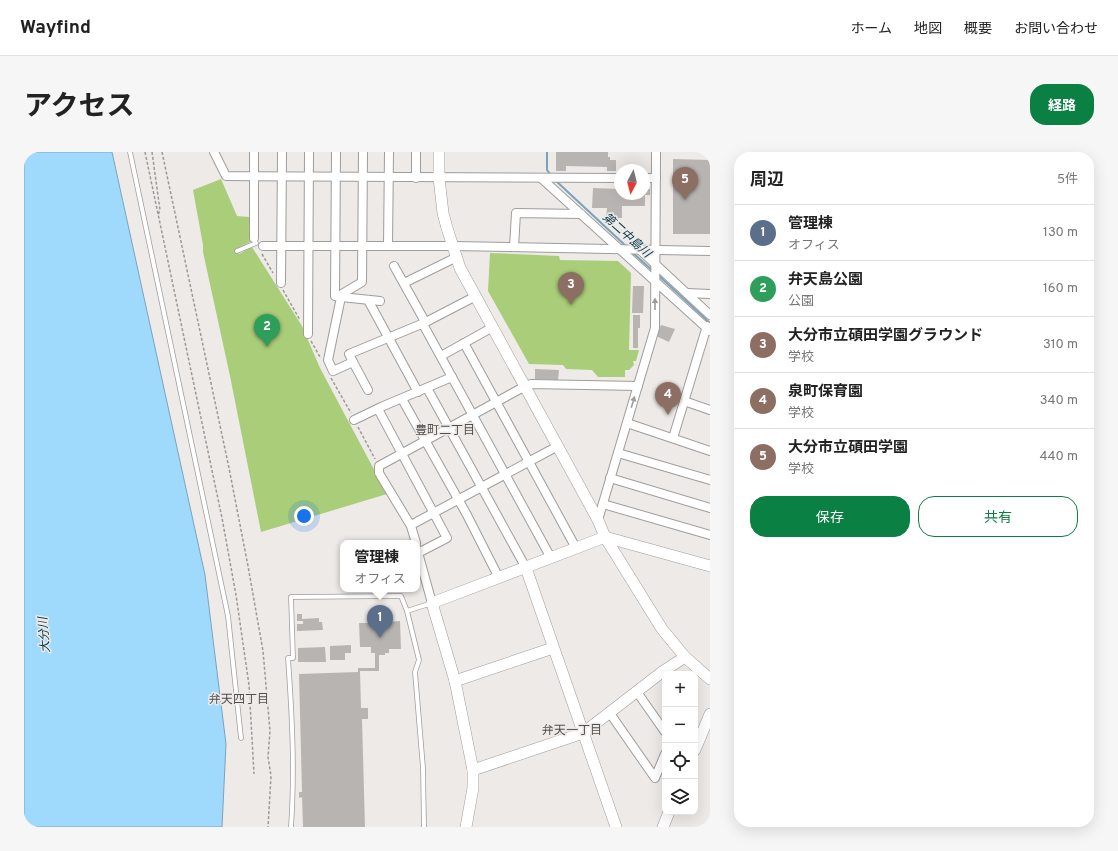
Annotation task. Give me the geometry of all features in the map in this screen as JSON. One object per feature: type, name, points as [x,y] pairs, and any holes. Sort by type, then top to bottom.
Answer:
[{"type":"street","points":[[214,152],[226,176],[614,178]]},
{"type":"street","points":[[254,152],[257,242],[281,245],[453,246],[710,251]]},
{"type":"street","points":[[281,285],[282,152]]},
{"type":"street","points":[[308,334],[309,152]]},
{"type":"street","points":[[336,152],[335,296],[380,301]]},
{"type":"street","points":[[353,362],[333,371],[328,360],[342,294],[362,282],[363,152]]},
{"type":"street","points":[[388,246],[389,152]]},
{"type":"street","points":[[416,152],[416,178]]},
{"type":"street","points":[[439,152],[439,178],[443,213],[460,268],[598,520],[605,537],[662,629],[685,656],[710,679]]},
{"type":"street","points":[[598,520],[655,328],[656,152]]},
{"type":"street","points":[[545,178],[581,214],[621,249],[687,293],[710,315]]},
{"type":"street","points":[[650,178],[656,178]]},
{"type":"street","points":[[514,247],[516,213],[581,214]]},
{"type":"street","points":[[637,249],[655,273],[708,328],[673,438]]},
{"type":"street","points":[[404,283],[457,257]]},
{"type":"street","points":[[394,266],[423,318],[424,326],[551,558]]},
{"type":"street","points":[[687,293],[710,294]]},
{"type":"street","points":[[368,390],[349,354],[424,322],[476,296]]},
{"type":"street","points":[[368,300],[418,392]]},
{"type":"street","points":[[441,356],[492,327]]},
{"type":"street","points":[[464,343],[576,548]]},
{"type":"street","points":[[354,420],[452,377]]},
{"type":"street","points":[[415,540],[411,525],[379,473],[380,466],[425,440],[531,384],[638,386]]},
{"type":"street","points":[[427,388],[526,568],[616,827]]},
{"type":"street","points":[[402,399],[499,578]]},
{"type":"street","points":[[684,401],[710,410]]},
{"type":"street","points":[[378,409],[447,538],[420,549]]},
{"type":"street","points":[[627,423],[710,451]]},
{"type":"street","points":[[411,525],[558,446]]},
{"type":"street","points":[[618,453],[710,480]]},
{"type":"street","points":[[610,478],[710,508]]},
{"type":"street","points":[[603,504],[710,535]]},
{"type":"street","points":[[432,603],[605,537],[710,566]]},
{"type":"street","points":[[420,558],[455,681],[473,770],[473,788],[466,827]]},
{"type":"street","points":[[455,681],[554,648]]},
{"type":"street","points":[[666,671],[685,656]]},
{"type":"street","points":[[473,770],[583,733],[609,712],[662,674]]},
{"type":"street","points":[[637,692],[662,728]]},
{"type":"street","points":[[609,712],[655,778],[662,761]]},
{"type":"street","points":[[698,743],[710,714]]},
{"type":"street","points":[[663,827],[668,815]]},
{"type":"lane","points":[[130,152],[228,616],[241,738]]},
{"type":"lane","points":[[237,252],[257,242]]},
{"type":"lane","points":[[292,827],[294,780],[288,658],[293,658],[291,597],[401,596],[407,612],[419,660],[415,672],[423,768],[424,827]]},
{"type":"lane","points":[[407,612],[432,603]]},
{"type":"path","points":[[145,152],[222,518],[236,595],[249,685],[254,774]]},
{"type":"path","points":[[152,152],[160,210],[158,215]]},
{"type":"path","points":[[162,152],[235,498],[263,651],[270,731],[268,757],[271,776],[268,827]]},
{"type":"path","points":[[257,242],[273,273]]},
{"type":"path","points":[[281,285],[300,321]]},
{"type":"path","points":[[308,334],[323,362]]},
{"type":"path","points":[[330,376],[380,466]]},
{"type":"green space","points":[[221,179],[237,216],[249,217],[250,242],[236,249],[239,254],[252,247],[302,326],[320,368],[387,494],[261,532],[230,376],[203,252],[193,190]]},
{"type":"green space","points":[[490,253],[559,256],[560,260],[618,261],[631,273],[629,350],[639,350],[636,361],[633,361],[634,365],[629,370],[625,370],[625,377],[598,377],[592,370],[566,369],[563,365],[529,364],[488,291]]},
{"type":"water","name":"大分川","points":[[24,152],[112,152],[205,575],[226,744],[222,827],[24,827]]},
{"type":"building","points":[[556,152],[608,152],[608,157],[610,157],[610,160],[616,160],[616,164],[614,164],[614,171],[607,171],[607,167],[566,166],[566,171],[556,171]]},
{"type":"building","points":[[673,159],[710,160],[710,234],[673,234]]},
{"type":"building","points":[[593,188],[614,189],[614,200],[645,200],[645,206],[622,206],[622,218],[606,218],[607,208],[592,208]]},
{"type":"building","points":[[633,286],[644,286],[643,313],[632,313]]},
{"type":"building","points":[[633,315],[640,315],[640,328],[638,328],[638,348],[633,348]]},
{"type":"building","points":[[661,325],[675,329],[669,342],[656,336]]},
{"type":"building","points":[[535,369],[559,370],[558,380],[535,379]]},
{"type":"building","points":[[297,614],[302,614],[302,619],[319,618],[319,622],[322,622],[323,630],[297,631],[297,624],[303,624],[303,621],[297,621]]},
{"type":"building","points":[[376,619],[382,619],[384,628],[388,628],[387,622],[400,621],[401,649],[389,649],[389,653],[379,655],[379,671],[360,671],[361,708],[368,708],[368,719],[362,719],[365,827],[303,827],[302,797],[299,798],[299,792],[302,792],[299,674],[358,672],[358,668],[375,668],[375,653],[371,653],[371,647],[360,647],[359,623],[371,623],[371,628],[373,628],[376,627]]},
{"type":"building","points":[[351,645],[351,653],[345,653],[345,660],[330,660],[330,646]]},
{"type":"building","points":[[325,647],[326,662],[298,662],[298,648]]},
{"type":"waterway","name":"第二中島川","points":[[547,152],[547,170],[551,175]]},
{"type":"waterway","name":"第二中島川","points":[[555,180],[627,247]]},
{"type":"waterway","name":"第二中島川","points":[[633,253],[653,271]]},
{"type":"waterway","name":"第二中島川","points":[[658,275],[710,323]]},
{"type":"place","name":"大分市立碩田学園","points":[[685,200]]},
{"type":"place","name":"大分市立碩田学園グラウンド","points":[[571,305]]},
{"type":"place","name":"弁天島公園","points":[[267,347]]},
{"type":"place","name":"泉町保育園","points":[[668,415]]},
{"type":"place","name":"管理棟","points":[[380,638]]},
{"type":"district","name":"豊町二丁目","points":[[445,430]]},
{"type":"district","name":"弁天四丁目","points":[[239,699]]},
{"type":"district","name":"弁天一丁目","points":[[572,730]]}]
